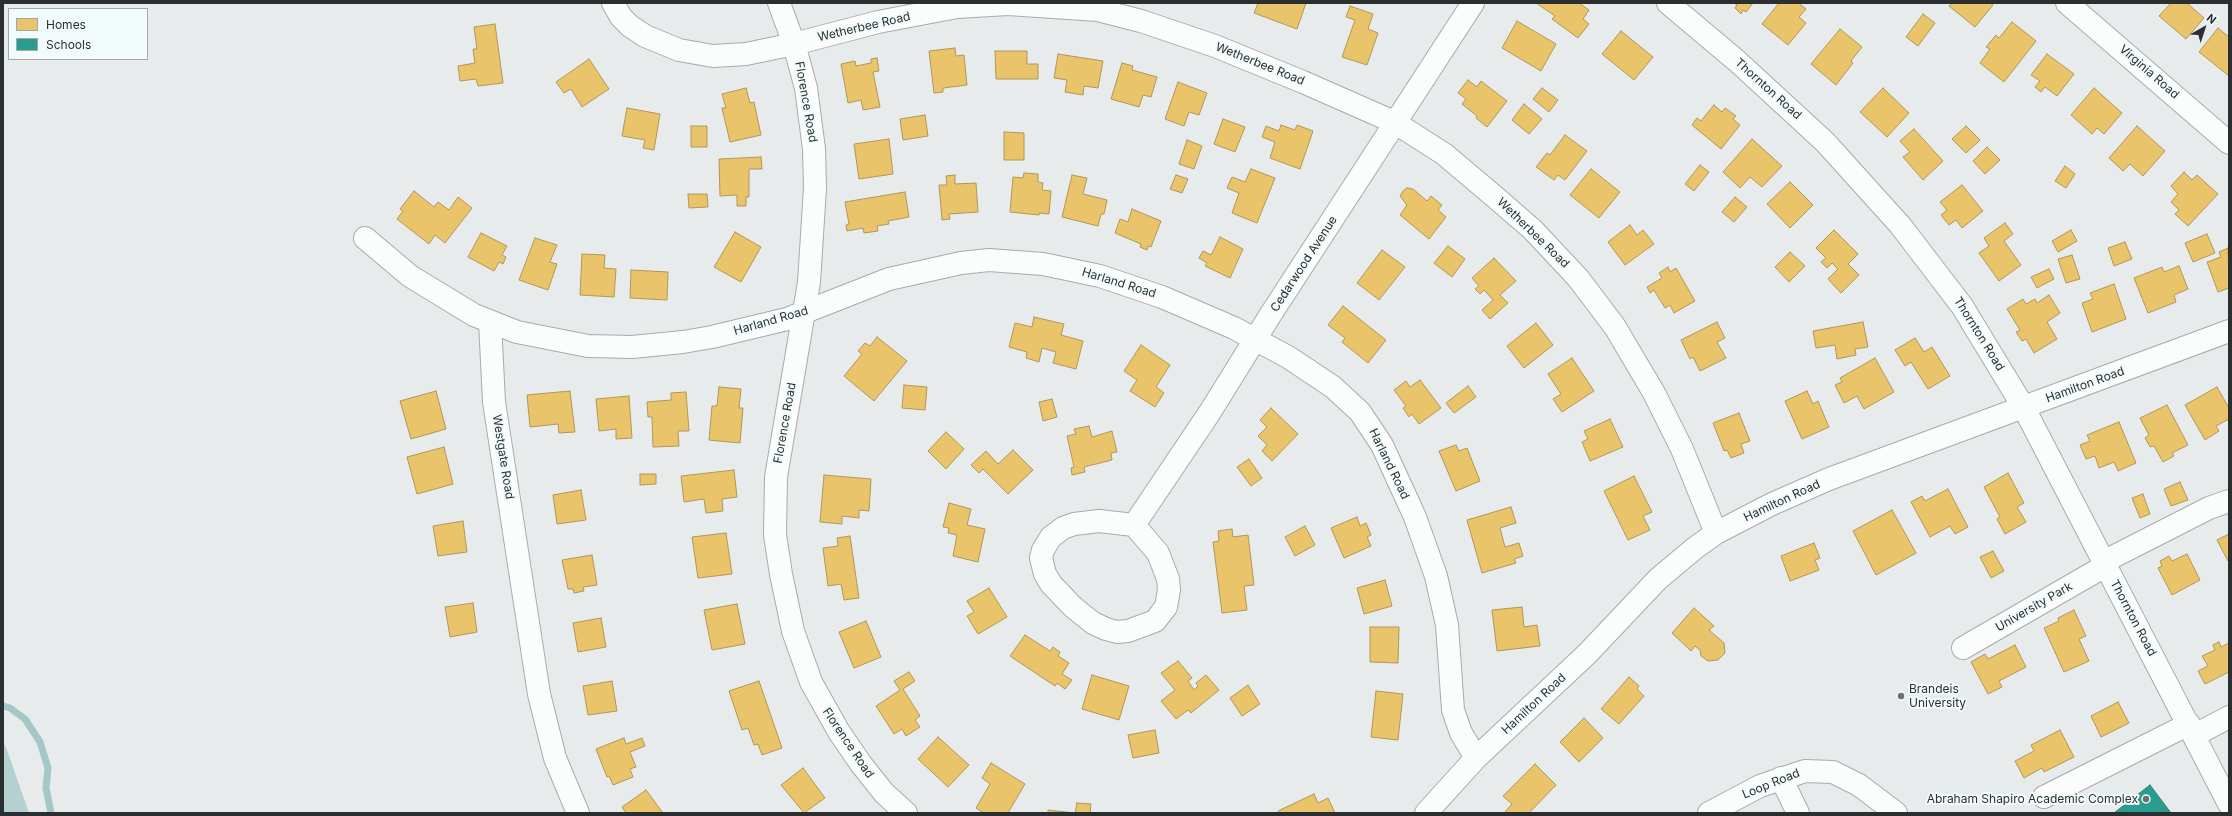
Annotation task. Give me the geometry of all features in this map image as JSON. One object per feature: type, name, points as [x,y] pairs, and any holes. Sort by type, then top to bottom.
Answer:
[{"type":"street","name":"Wetherbee Road","points":[[613,3],[626,22],[645,36],[662,44],[696,54],[713,56],[746,54],[794,44],[878,22],[957,7],[1008,4],[1074,7],[1119,15],[1188,36],[1271,68],[1394,122],[1444,154],[1495,197],[1557,254],[1588,290],[1634,357],[1662,407],[1682,450],[1716,534]]},
{"type":"street","name":"Florence Road","points":[[779,3],[794,44],[806,88],[811,116],[815,164],[814,228],[805,313],[778,460],[775,496],[775,535],[784,592],[803,664],[839,732],[873,780],[906,813]]},
{"type":"street","name":"Cedarwood Avenue","points":[[1134,525],[1210,412],[1394,122],[1473,3]]},
{"type":"street","name":"Thornton Road","points":[[1668,3],[1795,113],[1825,142],[1918,246],[1962,306],[2024,408],[2229,804]]},
{"type":"street","name":"Virginia Road","points":[[2067,3],[2229,143]]},
{"type":"street","points":[[366,238],[395,265],[426,288],[468,312],[490,322]]},
{"type":"street","name":"Harland Road","points":[[490,322],[517,332],[568,343],[605,347],[632,347],[684,342],[768,325],[805,313],[871,285],[924,270],[982,261],[1024,261],[1068,268],[1133,286],[1181,304],[1255,339],[1309,371],[1348,400],[1371,426],[1382,445],[1415,517],[1436,576],[1447,625],[1453,710],[1461,733],[1476,758]]},
{"type":"street","name":"Westgate Road","points":[[490,322],[494,402],[539,694],[550,740],[561,774],[578,813]]},
{"type":"street","name":"Hamilton Road","points":[[1426,813],[1476,758],[1573,668],[1658,578],[1694,548],[1716,534],[1758,511],[1814,485],[2229,331]]},
{"type":"street","name":"University Park","points":[[1963,648],[2104,564],[2209,508],[2229,501]]},
{"type":"street","points":[[1099,521],[1134,525],[1153,546],[1163,564],[1168,579],[1169,599],[1162,614],[1155,621],[1138,629],[1117,632],[1093,623],[1073,607],[1059,593],[1045,574],[1042,566],[1042,554],[1051,537],[1063,528],[1074,524],[1099,521]]},
{"type":"street","points":[[2044,797],[2192,730],[2229,717]]},
{"type":"street","name":"Loop Road","points":[[1709,813],[1760,786],[1805,771],[1833,772],[1859,784],[1896,813]]},
{"type":"street","points":[[1781,778],[1798,813]]},
{"type":"shaded area","points":[[3,742],[7,750],[29,813],[3,813]]},
{"type":"building: Homes","points":[[1258,3],[1306,3],[1297,29],[1254,13]]},
{"type":"building: Homes","points":[[1536,3],[1579,3],[1589,10],[1583,19],[1589,24],[1578,38],[1552,19],[1555,16]]},
{"type":"building: Homes","points":[[1734,3],[1753,3],[1746,12],[1743,10],[1741,14],[1735,8],[1737,5]]},
{"type":"building: Homes","points":[[1779,3],[1798,3],[1806,9],[1799,17],[1806,23],[1788,45],[1762,24]]},
{"type":"building: Homes","points":[[1952,3],[1990,3],[1993,5],[1975,27],[1949,6]]},
{"type":"building: Homes","points":[[2171,3],[2187,3],[2204,18],[2186,39],[2159,16]]},
{"type":"building: Homes","points":[[1350,6],[1373,14],[1368,29],[1378,33],[1367,65],[1342,57],[1355,20],[1346,17]]},
{"type":"building: Homes","points":[[1923,14],[1935,23],[1918,46],[1906,37]]},
{"type":"building: Homes","points":[[1517,21],[1556,44],[1541,71],[1502,48]]},
{"type":"building: Homes","points":[[2012,22],[2036,41],[2004,82],[1980,63],[1990,49],[1986,47],[1996,35],[1999,38]]},
{"type":"building: Homes","points":[[495,24],[503,83],[478,86],[476,79],[460,81],[458,66],[475,63],[473,49],[477,49],[474,27]]},
{"type":"building: Homes","points":[[2218,28],[2229,37],[2229,76],[2199,52]]},
{"type":"building: Homes","points":[[1840,29],[1862,47],[1851,61],[1853,63],[1836,85],[1811,64]]},
{"type":"building: Homes","points":[[1621,31],[1653,57],[1634,80],[1602,54]]},
{"type":"building: Homes","points":[[955,48],[956,56],[964,55],[967,85],[943,88],[943,92],[934,93],[929,51]]},
{"type":"building: Homes","points":[[995,51],[1027,51],[1027,64],[1038,64],[1038,79],[996,79]]},
{"type":"building: Homes","points":[[1058,54],[1103,61],[1098,88],[1084,86],[1083,95],[1065,92],[1067,80],[1054,78]]},
{"type":"building: Homes","points":[[2047,54],[2074,74],[2057,96],[2045,87],[2041,92],[2035,87],[2040,81],[2031,75]]},
{"type":"building: Homes","points":[[877,58],[879,71],[873,72],[880,107],[863,110],[861,100],[848,103],[841,64],[855,61],[856,66],[871,63],[871,59]]},
{"type":"building: Homes","points":[[589,59],[609,89],[582,107],[571,89],[564,93],[556,82]]},
{"type":"building: Homes","points":[[1122,63],[1133,66],[1132,70],[1157,77],[1151,97],[1143,95],[1139,107],[1111,99]]},
{"type":"building: Homes","points":[[1468,80],[1477,87],[1481,81],[1507,101],[1487,127],[1476,118],[1477,116],[1462,104],[1466,99],[1458,93]]},
{"type":"building: Homes","points":[[1178,82],[1207,93],[1199,115],[1189,112],[1184,126],[1165,119]]},
{"type":"building: Homes","points":[[746,88],[750,103],[754,102],[761,135],[730,142],[722,108],[726,108],[722,94]]},
{"type":"building: Homes","points":[[1542,88],[1558,100],[1549,112],[1533,99]]},
{"type":"building: Homes","points":[[1883,88],[1909,113],[1887,137],[1860,112]]},
{"type":"building: Homes","points":[[2094,88],[2122,113],[2104,134],[2097,128],[2092,134],[2071,115]]},
{"type":"building: Homes","points":[[1524,104],[1542,119],[1529,134],[1512,120]]},
{"type":"building: Homes","points":[[1714,105],[1722,112],[1725,108],[1736,116],[1733,119],[1740,125],[1721,149],[1692,125],[1697,118],[1701,121]]},
{"type":"building: Homes","points":[[627,108],[660,114],[654,150],[643,148],[645,140],[622,136]]},
{"type":"building: Homes","points":[[925,115],[928,136],[903,140],[900,119]]},
{"type":"building: Homes","points":[[1223,119],[1245,127],[1235,152],[1214,144]]},
{"type":"building: Homes","points":[[1281,125],[1295,130],[1297,125],[1313,131],[1300,169],[1270,158],[1275,142],[1262,137],[1266,126],[1279,131]]},
{"type":"building: Homes","points":[[691,126],[707,126],[707,147],[691,147]]},
{"type":"building: Homes","points":[[1966,126],[1980,140],[1966,153],[1952,139]]},
{"type":"building: Homes","points":[[2137,126],[2165,151],[2143,176],[2130,164],[2123,171],[2109,158]]},
{"type":"building: Homes","points":[[1914,129],[1943,161],[1923,180],[1903,157],[1910,152],[1900,141]]},
{"type":"building: Homes","points":[[1004,132],[1024,133],[1024,160],[1004,160]]},
{"type":"building: Homes","points":[[1565,135],[1587,151],[1565,180],[1558,175],[1554,180],[1536,167],[1547,153],[1550,155]]},
{"type":"building: Homes","points":[[889,139],[893,174],[859,179],[854,144]]},
{"type":"building: Homes","points":[[1752,139],[1782,166],[1762,187],[1750,177],[1740,188],[1723,172]]},
{"type":"building: Homes","points":[[1187,140],[1202,146],[1194,169],[1179,164]]},
{"type":"building: Homes","points":[[1987,147],[2000,160],[1985,174],[1973,161]]},
{"type":"building: Homes","points":[[761,157],[762,169],[749,169],[749,197],[746,197],[746,206],[737,206],[737,195],[720,196],[719,159]]},
{"type":"building: Homes","points":[[1700,165],[1709,172],[1694,191],[1685,184]]},
{"type":"building: Homes","points":[[2065,166],[2075,174],[2066,188],[2055,181]]},
{"type":"building: Homes","points":[[1251,169],[1275,178],[1257,223],[1232,213],[1239,193],[1227,188],[1232,177],[1245,182]]},
{"type":"building: Homes","points":[[1591,169],[1620,192],[1599,218],[1570,195]]},
{"type":"building: Homes","points":[[2184,172],[2192,180],[2197,175],[2218,194],[2188,226],[2175,214],[2179,210],[2171,202],[2178,194],[2171,186]]},
{"type":"building: Homes","points":[[1024,173],[1038,174],[1038,182],[1043,183],[1042,190],[1051,191],[1049,214],[1039,213],[1039,215],[1010,212],[1013,177],[1023,178]]},
{"type":"building: Homes","points":[[955,175],[955,184],[976,183],[978,212],[949,214],[950,219],[942,220],[939,185],[947,185],[946,176]]},
{"type":"building: Homes","points":[[1072,175],[1087,178],[1083,194],[1107,200],[1104,214],[1101,214],[1098,226],[1062,217]]},
{"type":"building: Homes","points":[[1176,175],[1188,179],[1182,193],[1170,189]]},
{"type":"building: Homes","points":[[1790,182],[1813,205],[1790,228],[1767,204]]},
{"type":"building: Homes","points":[[1962,185],[1983,211],[1962,228],[1956,220],[1949,225],[1941,215],[1947,210],[1940,202]]},
{"type":"building: Homes","points":[[1407,188],[1413,189],[1427,201],[1431,196],[1442,205],[1438,210],[1446,217],[1429,239],[1400,215],[1407,205],[1400,196]]},
{"type":"building: Homes","points":[[414,191],[434,207],[438,202],[449,210],[458,197],[472,208],[445,243],[435,235],[429,244],[397,219],[403,211],[400,209]]},
{"type":"building: Homes","points":[[905,192],[909,217],[888,221],[889,224],[877,226],[878,231],[864,233],[863,228],[847,231],[846,225],[849,224],[845,202]]},
{"type":"building: Homes","points":[[688,194],[707,194],[708,207],[689,208]]},
{"type":"building: Homes","points":[[1735,197],[1747,207],[1734,222],[1722,212]]},
{"type":"building: Homes","points":[[1132,209],[1161,221],[1151,247],[1148,246],[1147,250],[1140,247],[1141,244],[1115,233],[1120,219],[1128,222]]},
{"type":"building: Homes","points":[[2005,223],[2013,234],[2004,241],[2021,265],[1999,281],[1979,253],[1989,246],[1984,238]]},
{"type":"building: Homes","points":[[1630,225],[1637,235],[1643,230],[1654,244],[1625,265],[1608,242]]},
{"type":"building: Homes","points":[[1834,230],[1858,254],[1848,264],[1859,275],[1841,293],[1828,279],[1838,269],[1832,263],[1827,268],[1821,262],[1826,258],[1816,248]]},
{"type":"building: Homes","points":[[2071,230],[2077,241],[2058,252],[2052,241]]},
{"type":"building: Homes","points":[[735,232],[761,247],[741,282],[714,267]]},
{"type":"building: Homes","points":[[481,233],[507,246],[502,255],[506,257],[503,264],[499,262],[494,271],[468,257]]},
{"type":"building: Homes","points":[[2207,234],[2215,253],[2193,262],[2185,243]]},
{"type":"building: Homes","points":[[1220,237],[1243,249],[1230,278],[1205,266],[1207,263],[1199,258],[1203,251],[1211,255]]},
{"type":"building: Homes","points":[[535,238],[557,245],[550,262],[557,264],[548,290],[519,280]]},
{"type":"building: Homes","points":[[2125,242],[2132,259],[2114,266],[2108,248]]},
{"type":"building: Homes","points":[[1448,246],[1465,259],[1452,277],[1434,263]]},
{"type":"building: Homes","points":[[2228,248],[2229,288],[2218,292],[2207,262],[2221,257],[2219,252]]},
{"type":"building: Homes","points":[[1382,250],[1405,267],[1379,300],[1357,283]]},
{"type":"building: Homes","points":[[1790,252],[1805,266],[1789,282],[1775,267]]},
{"type":"building: Homes","points":[[582,254],[605,255],[604,268],[616,269],[614,297],[580,295]]},
{"type":"building: Homes","points":[[2072,255],[2080,279],[2066,283],[2058,259]]},
{"type":"building: Homes","points":[[1494,258],[1516,281],[1500,295],[1508,303],[1490,319],[1482,310],[1493,300],[1484,290],[1480,294],[1475,289],[1479,286],[1472,278]]},
{"type":"building: Homes","points":[[2179,266],[2188,289],[2174,295],[2176,302],[2148,313],[2134,278],[2162,267],[2164,272]]},
{"type":"building: Homes","points":[[1668,267],[1670,272],[1676,268],[1695,301],[1674,313],[1670,305],[1665,308],[1654,290],[1650,293],[1647,287],[1662,278],[1659,273]]},
{"type":"building: Homes","points":[[2049,269],[2054,279],[2037,288],[2031,277]]},
{"type":"building: Homes","points":[[631,270],[668,272],[667,300],[630,298]]},
{"type":"building: Homes","points":[[2114,284],[2126,319],[2092,332],[2082,303],[2093,299],[2090,293]]},
{"type":"building: Homes","points":[[2049,295],[2060,313],[2047,322],[2057,339],[2034,353],[2026,339],[2022,341],[2016,332],[2020,330],[2007,309],[2023,299],[2026,304],[2035,299],[2037,303]]},
{"type":"building: Homes","points":[[1343,306],[1386,340],[1368,363],[1342,342],[1345,338],[1328,325]]},
{"type":"building: Homes","points":[[1034,317],[1064,324],[1061,335],[1083,341],[1076,369],[1053,363],[1056,352],[1042,348],[1039,362],[1026,358],[1027,352],[1009,347],[1015,323],[1032,327]]},
{"type":"building: Homes","points":[[1717,322],[1725,338],[1717,342],[1726,358],[1700,371],[1693,357],[1690,359],[1681,340]]},
{"type":"building: Homes","points":[[1863,322],[1868,347],[1855,349],[1856,355],[1837,359],[1835,345],[1816,348],[1813,331]]},
{"type":"building: Homes","points":[[1536,323],[1553,345],[1524,368],[1507,346]]},
{"type":"building: Homes","points":[[877,337],[907,361],[874,401],[844,376],[862,354],[858,351],[865,343],[870,346]]},
{"type":"building: Homes","points":[[1915,338],[1924,352],[1932,347],[1950,376],[1928,389],[1911,362],[1905,366],[1895,350]]},
{"type":"building: Homes","points":[[1141,345],[1170,365],[1156,387],[1164,393],[1155,407],[1130,391],[1137,380],[1124,371]]},
{"type":"building: Homes","points":[[1572,358],[1594,391],[1562,412],[1553,399],[1561,394],[1548,374]]},
{"type":"building: Homes","points":[[1875,358],[1894,392],[1864,409],[1857,396],[1844,403],[1835,385],[1842,382],[1840,378]]},
{"type":"building: Homes","points":[[1420,380],[1441,408],[1419,424],[1412,414],[1409,417],[1403,408],[1406,406],[1394,390],[1406,381],[1410,387]]},
{"type":"building: Homes","points":[[904,385],[927,387],[925,410],[902,408]]},
{"type":"building: Homes","points":[[1468,386],[1476,397],[1454,413],[1446,403]]},
{"type":"building: Homes","points":[[719,387],[741,389],[739,408],[743,408],[740,443],[709,440],[712,406],[717,406]]},
{"type":"building: Homes","points":[[2217,387],[2229,408],[2229,419],[2216,426],[2219,431],[2205,440],[2185,405]]},
{"type":"building: Homes","points":[[436,391],[446,429],[411,439],[400,401]]},
{"type":"building: Homes","points":[[570,391],[575,432],[559,433],[558,424],[530,427],[527,395]]},
{"type":"building: Homes","points":[[1807,391],[1813,404],[1818,401],[1829,427],[1802,439],[1785,401]]},
{"type":"building: Homes","points":[[686,392],[689,431],[678,431],[679,446],[653,447],[652,417],[648,417],[647,402],[671,400],[671,393]]},
{"type":"building: Homes","points":[[629,396],[632,438],[616,439],[616,429],[599,431],[596,399]]},
{"type":"building: Homes","points":[[1052,399],[1057,417],[1043,421],[1039,402]]},
{"type":"building: Homes","points":[[2167,405],[2188,445],[2172,453],[2174,456],[2163,462],[2154,446],[2150,447],[2145,438],[2149,435],[2140,418]]},
{"type":"building: Homes","points":[[1271,408],[1298,434],[1272,461],[1262,451],[1267,445],[1258,436],[1267,427],[1260,420]]},
{"type":"building: Homes","points":[[1739,413],[1750,441],[1741,444],[1744,453],[1731,458],[1727,450],[1724,451],[1713,423]]},
{"type":"building: Homes","points":[[1610,419],[1623,447],[1590,461],[1582,442],[1588,439],[1584,431]]},
{"type":"building: Homes","points":[[2119,422],[2136,463],[2118,471],[2114,462],[2099,468],[2095,456],[2086,459],[2080,445],[2090,441],[2087,435]]},
{"type":"building: Homes","points":[[1089,426],[1092,437],[1112,431],[1117,452],[1111,453],[1112,460],[1084,467],[1085,472],[1072,475],[1071,468],[1074,467],[1067,436],[1076,434],[1074,429]]},
{"type":"building: Homes","points":[[946,432],[964,449],[946,469],[928,451]]},
{"type":"building: Homes","points":[[1456,445],[1459,451],[1467,448],[1480,481],[1456,491],[1439,451]]},
{"type":"building: Homes","points":[[444,447],[453,484],[417,494],[407,457]]},
{"type":"building: Homes","points":[[1013,450],[1033,470],[1008,494],[983,469],[979,473],[971,465],[986,451],[998,464]]},
{"type":"building: Homes","points":[[1249,459],[1262,478],[1251,486],[1237,467]]},
{"type":"building: Homes","points":[[734,470],[737,497],[722,499],[723,511],[706,513],[704,499],[684,502],[681,476]]},
{"type":"building: Homes","points":[[2008,473],[2024,503],[2017,507],[2026,522],[2005,534],[1997,519],[2000,517],[1984,487]]},
{"type":"building: Homes","points":[[640,474],[656,474],[656,484],[640,485]]},
{"type":"building: Homes","points":[[824,475],[871,479],[869,511],[859,510],[859,518],[842,516],[842,524],[820,522]]},
{"type":"building: Homes","points":[[1634,476],[1652,512],[1643,516],[1650,530],[1628,540],[1604,491]]},
{"type":"building: Homes","points":[[2180,482],[2188,500],[2171,506],[2164,489]]},
{"type":"building: Homes","points":[[1948,489],[1968,527],[1955,534],[1950,526],[1930,537],[1911,502],[1922,496],[1925,501]]},
{"type":"building: Homes","points":[[581,490],[586,520],[557,524],[553,495]]},
{"type":"building: Homes","points":[[2143,494],[2150,514],[2140,518],[2132,498]]},
{"type":"building: Homes","points":[[949,503],[971,509],[967,525],[985,529],[978,562],[953,556],[957,535],[948,533],[949,528],[943,527]]},
{"type":"building: Homes","points":[[1511,507],[1516,523],[1500,528],[1505,547],[1519,543],[1523,556],[1514,559],[1516,563],[1482,573],[1467,520]]},
{"type":"building: Homes","points":[[1892,510],[1916,553],[1876,575],[1853,531]]},
{"type":"building: Homes","points":[[1357,517],[1360,526],[1366,523],[1371,535],[1367,537],[1371,546],[1344,558],[1331,528]]},
{"type":"building: Homes","points":[[463,521],[467,552],[438,556],[433,526]]},
{"type":"building: Homes","points":[[1305,526],[1315,545],[1295,556],[1285,537]]},
{"type":"building: Homes","points":[[1232,529],[1233,537],[1248,535],[1254,585],[1244,586],[1247,610],[1222,613],[1213,542],[1219,541],[1218,531]]},
{"type":"building: Homes","points":[[726,533],[732,574],[698,578],[692,537]]},
{"type":"building: Homes","points":[[2229,534],[2229,561],[2228,561],[2217,540]]},
{"type":"building: Homes","points":[[850,536],[859,598],[844,600],[841,584],[828,586],[823,548],[838,546],[837,538]]},
{"type":"building: Homes","points":[[1814,543],[1820,558],[1815,560],[1819,570],[1790,581],[1781,556]]},
{"type":"building: Homes","points":[[1993,551],[2004,571],[1991,578],[1980,557]]},
{"type":"building: Homes","points":[[2187,554],[2200,580],[2172,595],[2158,568],[2162,566],[2160,561],[2169,556],[2172,561]]},
{"type":"building: Homes","points":[[592,555],[597,585],[583,587],[584,591],[574,593],[573,589],[568,589],[562,560]]},
{"type":"building: Homes","points":[[1385,580],[1392,606],[1364,614],[1357,588]]},
{"type":"building: Homes","points":[[989,588],[1007,617],[978,634],[967,616],[974,612],[967,601]]},
{"type":"building: Homes","points":[[473,603],[477,632],[450,637],[445,607]]},
{"type":"building: Homes","points":[[737,604],[745,644],[712,650],[704,610]]},
{"type":"building: Homes","points":[[1522,607],[1524,627],[1537,625],[1540,646],[1497,651],[1492,610]]},
{"type":"building: Homes","points":[[1694,608],[1714,626],[1709,630],[1724,643],[1725,653],[1718,660],[1708,661],[1701,656],[1700,650],[1695,646],[1691,651],[1672,633]]},
{"type":"building: Homes","points":[[2074,610],[2086,636],[2079,639],[2089,661],[2064,672],[2044,628],[2059,621],[2058,618]]},
{"type":"building: Homes","points":[[601,618],[606,647],[578,652],[573,623]]},
{"type":"building: Homes","points":[[866,621],[881,657],[854,668],[839,632]]},
{"type":"building: Homes","points":[[1370,627],[1399,627],[1398,663],[1370,662]]},
{"type":"building: Homes","points":[[1025,635],[1050,651],[1053,647],[1060,652],[1058,656],[1069,663],[1062,674],[1072,680],[1065,689],[1057,683],[1055,686],[1010,656]]},
{"type":"building: Homes","points":[[2219,642],[2221,647],[2229,643],[2229,672],[2205,684],[2198,671],[2208,666],[2202,656],[2215,650],[2213,645]]},
{"type":"building: Homes","points":[[2015,645],[2026,667],[1999,681],[2002,687],[1988,694],[1971,662],[1985,654],[1988,659]]},
{"type":"building: Homes","points":[[1178,661],[1192,678],[1188,681],[1194,690],[1198,686],[1196,683],[1206,675],[1219,690],[1191,713],[1188,710],[1176,719],[1161,701],[1175,690],[1161,673]]},
{"type":"building: Homes","points":[[909,672],[915,681],[903,689],[920,716],[915,720],[920,727],[906,736],[902,729],[894,734],[876,706],[900,690],[894,681]]},
{"type":"building: Homes","points":[[1092,675],[1129,686],[1119,720],[1082,709]]},
{"type":"building: Homes","points":[[1629,677],[1639,686],[1637,689],[1644,696],[1619,724],[1601,709]]},
{"type":"building: Homes","points":[[612,681],[617,711],[588,715],[583,686]]},
{"type":"building: Homes","points":[[759,681],[782,748],[762,755],[758,744],[754,745],[748,728],[742,730],[729,691]]},
{"type":"building: Homes","points":[[1248,685],[1260,704],[1242,716],[1230,698]]},
{"type":"building: Homes","points":[[1376,691],[1403,694],[1398,740],[1371,737]]},
{"type":"building: Homes","points":[[2118,702],[2129,723],[2101,737],[2091,716]]},
{"type":"building: Homes","points":[[1584,718],[1603,738],[1579,762],[1560,742]]},
{"type":"building: Homes","points":[[1155,730],[1159,753],[1133,758],[1128,735]]},
{"type":"building: Homes","points":[[2060,730],[2074,757],[2044,772],[2042,768],[2024,778],[2015,761],[2034,751],[2031,745]]},
{"type":"building: Homes","points":[[938,737],[969,765],[948,787],[918,759]]},
{"type":"building: Homes","points":[[624,738],[626,744],[642,738],[645,746],[630,752],[636,767],[630,769],[633,777],[613,785],[609,776],[607,777],[596,749]]},
{"type":"building: Homes","points":[[991,763],[1025,784],[1008,813],[984,813],[976,808],[990,784],[982,778]]},
{"type":"building: Homes","points":[[1535,764],[1556,785],[1529,813],[1506,813],[1505,812],[1512,804],[1503,796]]},
{"type":"building: Homes","points":[[803,768],[825,798],[804,813],[781,785]]},
{"type":"building: Homes","points":[[646,790],[663,813],[626,813],[622,807]]},
{"type":"building: Homes","points":[[1314,794],[1318,803],[1328,798],[1335,813],[1279,813],[1278,811]]},
{"type":"building: Homes","points":[[1077,803],[1091,804],[1090,813],[1075,813]]},
{"type":"building: Homes","points":[[1048,810],[1075,813],[1048,813]]},
{"type":"building: Schools","name":"Abraham Shapiro Academic Complex","points":[[2150,785],[2171,813],[2114,813]]},
{"type":"waterway","points":[[3,706],[10,708],[25,719],[40,742],[48,768],[46,788],[51,813]]},
{"type":"place","name":"Brandeis University","points":[[1901,696]]},
{"type":"place","name":"Abraham Shapiro Academic Complex","points":[[2146,799]]}]
